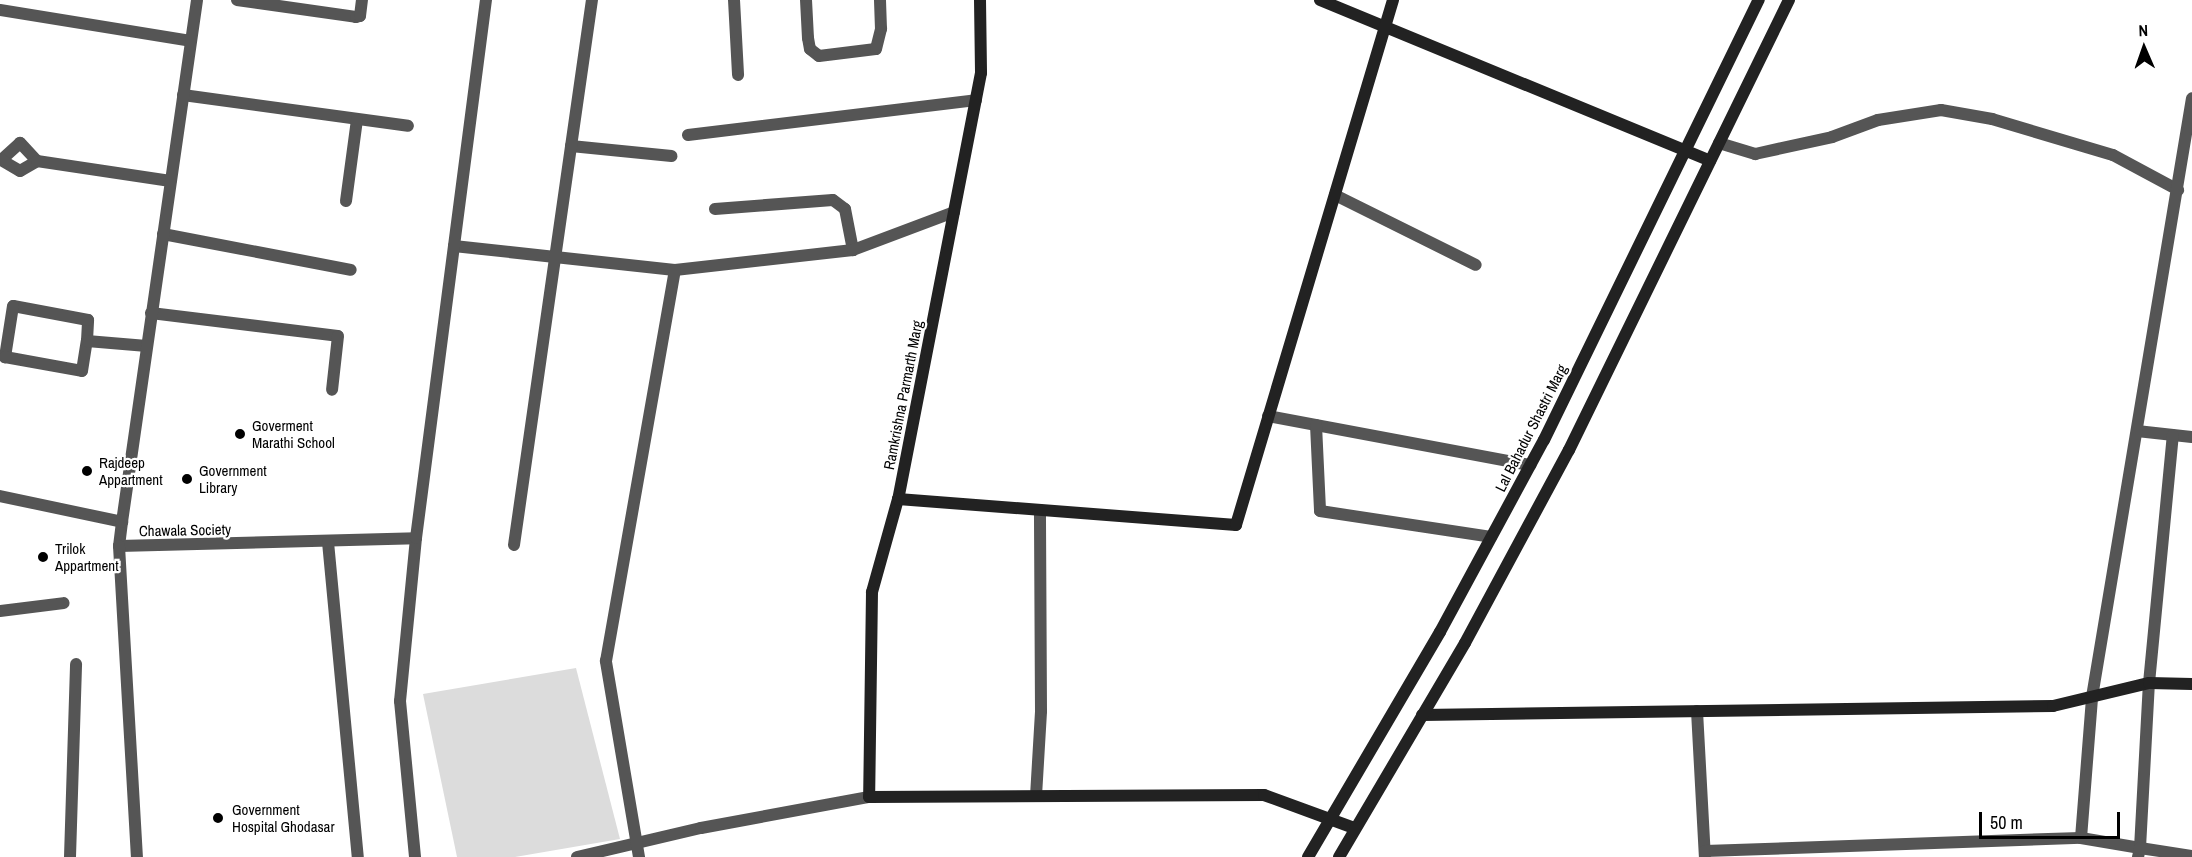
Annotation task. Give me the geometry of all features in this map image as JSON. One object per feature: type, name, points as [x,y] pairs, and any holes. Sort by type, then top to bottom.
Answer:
[{"type":"street","points":[[122,522],[197,0]]},
{"type":"street","points":[[237,0],[310,5],[360,16],[362,0]]},
{"type":"street","points":[[415,857],[400,701],[416,538],[486,0]]},
{"type":"street","points":[[514,545],[592,0]]},
{"type":"street","points":[[734,0],[738,75]]},
{"type":"street","points":[[806,0],[810,49],[819,56],[876,49],[881,29],[880,0]]},
{"type":"street","name":"Ramkrishna Parmarth Marg","points":[[868,797],[872,592],[898,499],[981,73],[980,0]]},
{"type":"street","points":[[1320,0],[1640,129],[1684,151],[1710,160]]},
{"type":"street","points":[[898,499],[1236,525],[1393,0]]},
{"type":"street","name":"Lal Bahadur Shastri Marg","points":[[1308,857],[1329,816],[1440,632],[1530,465],[1759,0]]},
{"type":"street","points":[[1339,857],[1422,715],[1569,450],[1789,0]]},
{"type":"street","points":[[0,10],[191,41]]},
{"type":"street","points":[[183,95],[408,126]]},
{"type":"street","points":[[2081,838],[2092,697],[2192,98]]},
{"type":"street","points":[[688,135],[976,100]]},
{"type":"street","points":[[1719,143],[1755,154],[1832,137],[1878,120],[1941,110],[1992,119],[2112,155],[2178,190]]},
{"type":"street","points":[[346,201],[357,120]]},
{"type":"street","points":[[571,146],[672,156]]},
{"type":"street","points":[[37,161],[171,181]]},
{"type":"street","points":[[1335,195],[1476,265]]},
{"type":"street","points":[[715,209],[833,200],[845,209],[853,250]]},
{"type":"street","points":[[454,246],[675,270],[853,250],[954,212]]},
{"type":"street","points":[[163,234],[351,270]]},
{"type":"street","points":[[639,857],[633,844],[606,661],[675,270]]},
{"type":"street","points":[[13,306],[88,320],[87,341],[82,371],[5,357],[13,306]]},
{"type":"street","points":[[151,314],[338,336],[332,390]]},
{"type":"street","points":[[87,341],[147,346]]},
{"type":"street","points":[[1268,416],[1530,465]]},
{"type":"street","points":[[1316,425],[1320,511],[1491,537]]},
{"type":"street","points":[[2138,431],[2192,437]]},
{"type":"street","points":[[2139,852],[2150,683],[2173,435]]},
{"type":"street","name":"Chawala Society","points":[[0,496],[122,522],[119,546],[416,538]]},
{"type":"street","points":[[1036,796],[1041,711],[1040,510]]},
{"type":"street","points":[[328,542],[358,857]]},
{"type":"street","points":[[119,546],[137,857]]},
{"type":"street","points":[[0,611],[64,603]]},
{"type":"street","points":[[70,857],[76,664]]},
{"type":"street","points":[[1422,715],[2053,706],[2150,683],[2192,684]]},
{"type":"street","points":[[1697,711],[1705,854],[2081,838],[2139,852],[2192,856]]},
{"type":"street","points":[[577,857],[868,797],[1264,795],[1329,816],[1354,828]]},
{"type":"shaded area","points":[[576,668],[620,839],[515,857],[457,857],[423,694]]},
{"type":"place","name":"Goverment Marathi School","points":[[240,434]]},
{"type":"place","name":"Rajdeep Appartment","points":[[87,471]]},
{"type":"place","name":"Government Library","points":[[187,479]]},
{"type":"place","name":"Trilok Appartment","points":[[43,557]]},
{"type":"place","name":"Government Hospital Ghodasar","points":[[218,818]]}]
